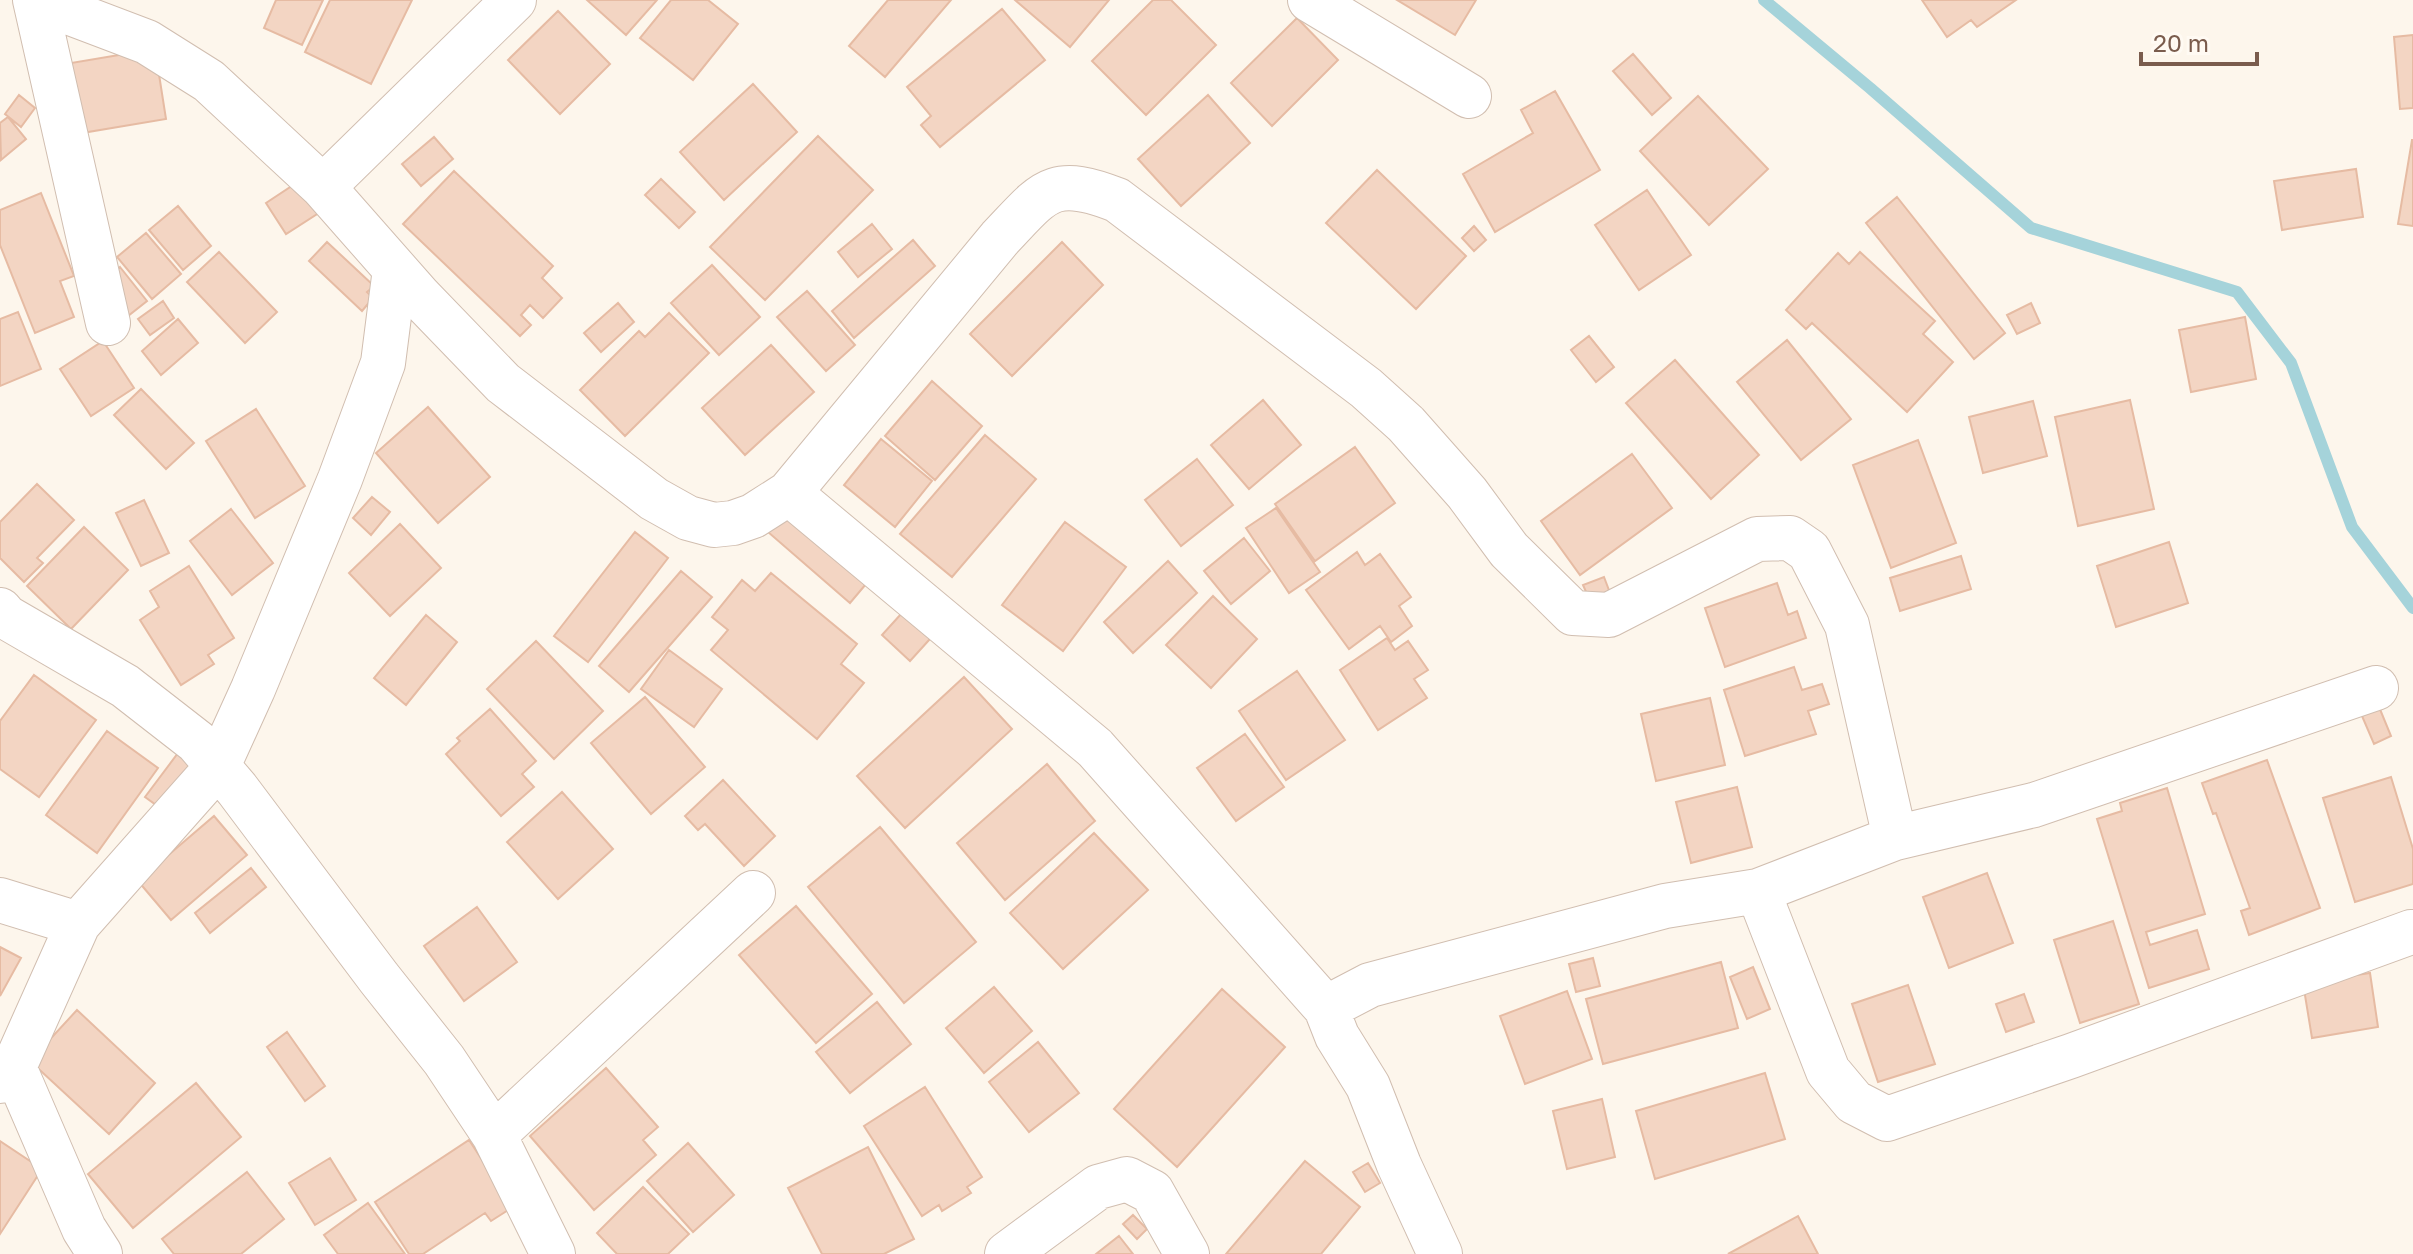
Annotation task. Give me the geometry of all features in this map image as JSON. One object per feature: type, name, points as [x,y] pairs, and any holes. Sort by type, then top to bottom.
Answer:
[{"type":"street","points":[[35,0],[147,42],[209,81],[323,187],[395,269],[503,383],[654,499],[688,518],[714,525],[753,516],[789,493],[1000,238],[1036,201],[1053,189],[1085,188],[1117,200],[1366,388],[1406,424],[1467,493],[1509,550],[1573,613],[1609,615],[1757,539],[1790,538],[1809,551],[1847,625],[1895,838]]},
{"type":"street","points":[[35,0],[108,323]]},
{"type":"street","points":[[323,187],[514,0]]},
{"type":"street","points":[[1310,0],[1469,96]]},
{"type":"street","points":[[100,1254],[84,1229],[7,1074],[78,924],[218,766],[340,479],[383,363],[395,269]]},
{"type":"street","points":[[789,493],[1095,748],[1326,1008],[1337,1036],[1368,1086],[1399,1165],[1440,1254]]},
{"type":"street","points":[[9,626],[125,686],[197,742],[218,766],[444,1060],[494,1135],[553,1254]]},
{"type":"street","points":[[1326,1008],[1370,985],[1665,906],[1758,891],[1895,838],[2034,805],[2376,688]]},
{"type":"street","points":[[1758,891],[1828,1071],[1854,1102],[1887,1119],[2071,1056],[2411,932]]},
{"type":"street","points":[[494,1135],[753,893]]},
{"type":"street","points":[[0,900],[78,924]]},
{"type":"street","points":[[1007,1254],[1098,1187],[1127,1179],[1152,1192],[1187,1254]]},
{"type":"building","points":[[276,0],[323,0],[302,45],[264,28]]},
{"type":"building","points":[[330,0],[412,0],[371,84],[305,52]]},
{"type":"building","points":[[587,0],[657,0],[626,35]]},
{"type":"building","points":[[671,0],[708,0],[738,24],[693,80],[640,38]]},
{"type":"building","points":[[888,0],[951,0],[885,77],[849,46]]},
{"type":"building","points":[[1015,0],[1109,0],[1070,47]]},
{"type":"building","points":[[1153,0],[1171,0],[1216,45],[1146,115],[1092,61]]},
{"type":"building","points":[[1397,0],[1476,0],[1455,35]]},
{"type":"building","points":[[1922,0],[2016,0],[1977,27],[1971,20],[1947,37]]},
{"type":"building","points":[[1002,9],[1045,60],[940,147],[921,125],[931,116],[907,87]]},
{"type":"building","points":[[558,11],[610,64],[560,114],[508,60]]},
{"type":"building","points":[[1297,18],[1338,60],[1272,126],[1231,83]]},
{"type":"building","points":[[2413,35],[2413,108],[2400,109],[2394,37]]},
{"type":"building","points":[[155,49],[166,119],[82,133],[71,63]]},
{"type":"building","points":[[1633,54],[1671,98],[1652,115],[1613,71]]},
{"type":"building","points":[[753,84],[797,132],[724,200],[680,152]]},
{"type":"building","points":[[1555,91],[1600,170],[1495,232],[1463,174],[1533,133],[1521,110]]},
{"type":"building","points":[[19,95],[35,108],[21,127],[5,114]]},
{"type":"building","points":[[1208,95],[1250,143],[1181,206],[1138,159]]},
{"type":"building","points":[[1698,96],[1768,169],[1709,225],[1640,151]]},
{"type":"building","points":[[8,117],[26,139],[1,160],[0,123]]},
{"type":"building","points":[[818,136],[873,190],[765,300],[710,247]]},
{"type":"building","points":[[434,137],[453,159],[421,186],[402,164]]},
{"type":"building","points":[[2413,140],[2413,226],[2398,224]]},
{"type":"building","points":[[2356,169],[2363,217],[2282,230],[2274,181]]},
{"type":"building","points":[[1377,170],[1466,256],[1416,309],[1326,223]]},
{"type":"building","points":[[454,171],[553,266],[542,278],[562,298],[543,318],[530,305],[521,315],[531,325],[520,336],[403,224]]},
{"type":"building","points":[[304,178],[325,209],[286,234],[266,203]]},
{"type":"building","points":[[661,179],[695,212],[679,228],[645,195]]},
{"type":"building","points":[[1647,190],[1691,255],[1639,290],[1595,225]]},
{"type":"building","points":[[41,193],[74,276],[60,281],[74,317],[35,333],[0,245],[0,210]]},
{"type":"building","points":[[1897,197],[2005,333],[1974,359],[1866,223]]},
{"type":"building","points":[[178,206],[211,246],[183,270],[149,230]]},
{"type":"building","points":[[872,224],[892,249],[858,277],[838,252]]},
{"type":"building","points":[[1474,226],[1486,240],[1474,251],[1462,238]]},
{"type":"building","points":[[146,233],[181,274],[152,299],[117,257]]},
{"type":"building","points":[[913,240],[935,266],[854,338],[832,311]]},
{"type":"building","points":[[327,242],[374,286],[367,292],[373,298],[362,311],[309,261]]},
{"type":"building","points":[[1062,242],[1103,285],[1012,376],[970,334]]},
{"type":"building","points":[[219,252],[277,312],[245,343],[187,282]]},
{"type":"building","points":[[1860,252],[1935,321],[1923,334],[1953,362],[1907,412],[1812,323],[1806,329],[1786,310],[1838,253],[1849,264]]},
{"type":"building","points":[[712,265],[760,317],[719,355],[671,303]]},
{"type":"building","points":[[120,267],[147,301],[128,316],[102,282]]},
{"type":"building","points":[[807,291],[855,345],[826,371],[777,317]]},
{"type":"building","points":[[163,301],[174,318],[150,335],[138,319]]},
{"type":"building","points":[[618,303],[634,322],[601,352],[584,333]]},
{"type":"building","points":[[2031,303],[2040,323],[2017,334],[2007,315]]},
{"type":"building","points":[[18,312],[41,369],[0,386],[0,319]]},
{"type":"building","points":[[669,313],[709,353],[625,436],[580,390],[639,331],[645,337]]},
{"type":"building","points":[[2245,317],[2256,379],[2191,392],[2179,330]]},
{"type":"building","points":[[178,319],[198,343],[161,375],[142,351]]},
{"type":"building","points":[[1589,336],[1614,367],[1596,382],[1571,350]]},
{"type":"building","points":[[1787,340],[1851,419],[1801,460],[1737,382]]},
{"type":"building","points":[[103,341],[134,388],[91,416],[60,369]]},
{"type":"building","points":[[771,345],[814,392],[745,455],[702,408]]},
{"type":"building","points":[[1675,360],[1759,455],[1711,499],[1626,403]]},
{"type":"building","points":[[932,381],[982,426],[935,480],[885,436]]},
{"type":"building","points":[[141,389],[194,443],[166,469],[114,415]]},
{"type":"building","points":[[1263,400],[1301,445],[1249,489],[1211,445]]},
{"type":"building","points":[[2130,400],[2154,509],[2078,526],[2055,417]]},
{"type":"building","points":[[2033,401],[2047,456],[1983,473],[1969,417]]},
{"type":"building","points":[[428,407],[490,477],[438,523],[376,453]]},
{"type":"building","points":[[256,409],[305,486],[255,518],[206,441]]},
{"type":"building","points":[[985,435],[1036,479],[952,577],[900,534]]},
{"type":"building","points":[[881,439],[932,481],[895,527],[844,485]]},
{"type":"building","points":[[1918,440],[1956,543],[1891,568],[1853,465]]},
{"type":"building","points":[[1355,447],[1395,503],[1315,561],[1275,504]]},
{"type":"building","points":[[1632,454],[1672,508],[1580,575],[1541,521]]},
{"type":"building","points":[[1197,459],[1233,505],[1181,546],[1145,500]]},
{"type":"building","points":[[37,484],[74,520],[37,558],[43,563],[24,582],[0,558],[0,522]]},
{"type":"building","points":[[372,497],[390,512],[371,535],[353,518]]},
{"type":"building","points":[[144,500],[169,553],[141,566],[116,513]]},
{"type":"building","points":[[1276,508],[1320,572],[1289,593],[1246,528]]},
{"type":"building","points":[[231,509],[273,563],[232,595],[190,541]]},
{"type":"building","points":[[785,513],[866,584],[850,603],[768,532]]},
{"type":"building","points":[[1065,522],[1126,567],[1063,651],[1002,605]]},
{"type":"building","points":[[400,524],[441,568],[390,616],[349,573]]},
{"type":"building","points":[[84,527],[128,570],[71,629],[27,586]]},
{"type":"building","points":[[635,532],[668,558],[588,662],[554,636]]},
{"type":"building","points":[[1244,538],[1270,571],[1231,604],[1204,571]]},
{"type":"building","points":[[2169,542],[2188,603],[2116,627],[2097,566]]},
{"type":"building","points":[[1357,552],[1365,565],[1380,554],[1411,597],[1399,606],[1412,626],[1391,642],[1380,626],[1349,649],[1306,590]]},
{"type":"building","points":[[1961,556],[1971,589],[1900,611],[1890,578]]},
{"type":"building","points":[[1168,561],[1197,593],[1133,653],[1104,622]]},
{"type":"building","points":[[189,566],[234,638],[208,655],[214,664],[181,685],[140,620],[159,607],[150,591]]},
{"type":"building","points":[[681,571],[712,597],[629,692],[599,666]]},
{"type":"building","points":[[771,573],[857,644],[841,664],[864,683],[817,739],[711,650],[728,630],[712,617],[742,580],[755,591]]},
{"type":"building","points":[[1604,577],[1610,593],[1590,601],[1583,585]]},
{"type":"building","points":[[1777,583],[1788,615],[1797,611],[1806,638],[1725,667],[1705,608]]},
{"type":"building","points":[[1213,596],[1257,639],[1211,688],[1166,645]]},
{"type":"building","points":[[911,603],[939,629],[910,661],[882,635]]},
{"type":"building","points":[[426,615],[457,642],[406,705],[374,678]]},
{"type":"building","points":[[1387,638],[1395,650],[1408,641],[1428,670],[1414,679],[1427,698],[1378,730],[1340,670]]},
{"type":"building","points":[[536,641],[603,711],[554,759],[487,689]]},
{"type":"building","points":[[669,650],[722,689],[694,727],[641,689]]},
{"type":"building","points":[[1794,667],[1802,690],[1822,684],[1829,704],[1808,711],[1816,734],[1745,756],[1724,690]]},
{"type":"building","points":[[1297,671],[1345,740],[1286,780],[1239,711]]},
{"type":"building","points":[[34,675],[96,720],[39,797],[0,769],[0,721]]},
{"type":"building","points":[[964,677],[1012,729],[905,828],[857,776]]},
{"type":"building","points":[[645,697],[705,767],[651,814],[591,743]]},
{"type":"building","points":[[1710,698],[1725,765],[1656,781],[1641,714]]},
{"type":"building","points":[[2377,702],[2391,736],[2374,744],[2359,709]]},
{"type":"building","points":[[490,709],[536,761],[522,774],[534,787],[501,816],[446,754],[460,741],[457,738]]},
{"type":"building","points":[[107,731],[158,768],[97,853],[46,815]]},
{"type":"building","points":[[1245,734],[1284,787],[1236,821],[1197,768]]},
{"type":"building","points":[[181,749],[195,760],[159,807],[145,797]]},
{"type":"building","points":[[2267,760],[2320,908],[2249,935],[2241,911],[2250,908],[2202,783]]},
{"type":"building","points":[[1047,764],[1095,821],[1005,900],[957,843]]},
{"type":"building","points":[[2391,777],[2413,849],[2413,884],[2355,902],[2323,798]]},
{"type":"building","points":[[723,780],[775,836],[744,866],[705,824],[698,830],[685,816]]},
{"type":"building","points":[[1737,787],[1752,847],[1691,863],[1676,802]]},
{"type":"building","points":[[2167,788],[2205,914],[2146,932],[2150,945],[2197,930],[2209,969],[2149,988],[2097,819],[2122,811],[2120,803]]},
{"type":"building","points":[[562,792],[613,849],[558,899],[507,842]]},
{"type":"building","points":[[214,816],[247,855],[171,920],[138,881]]},
{"type":"building","points":[[880,827],[976,942],[904,1003],[808,887]]},
{"type":"building","points":[[1094,833],[1148,890],[1063,969],[1010,913]]},
{"type":"building","points":[[251,868],[266,887],[210,933],[195,913]]},
{"type":"building","points":[[1987,873],[2013,943],[1949,968],[1923,897]]},
{"type":"building","points":[[796,906],[872,994],[816,1043],[739,955]]},
{"type":"building","points":[[477,907],[517,962],[464,1001],[424,946]]},
{"type":"building","points":[[2113,921],[2139,1004],[2080,1023],[2054,940]]},
{"type":"building","points":[[0,947],[21,958],[0,996]]},
{"type":"building","points":[[1593,958],[1600,986],[1576,992],[1569,964]]},
{"type":"building","points":[[1721,962],[1738,1028],[1603,1064],[1586,999]]},
{"type":"building","points":[[1753,967],[1770,1009],[1747,1019],[1730,977]]},
{"type":"building","points":[[2370,973],[2378,1027],[2312,1038],[2303,983]]},
{"type":"building","points":[[1908,985],[1935,1064],[1878,1082],[1852,1004]]},
{"type":"building","points":[[994,987],[1032,1031],[984,1073],[946,1028]]},
{"type":"building","points":[[1222,989],[1285,1047],[1177,1167],[1114,1109]]},
{"type":"building","points":[[1567,991],[1592,1059],[1525,1084],[1500,1016]]},
{"type":"building","points":[[2024,994],[2034,1022],[2006,1032],[1996,1004]]},
{"type":"building","points":[[877,1002],[911,1044],[850,1093],[816,1052]]},
{"type":"building","points":[[77,1010],[155,1083],[109,1134],[30,1061]]},
{"type":"building","points":[[287,1032],[325,1086],[305,1101],[267,1047]]},
{"type":"building","points":[[1038,1042],[1079,1093],[1029,1132],[989,1082]]},
{"type":"building","points":[[606,1068],[658,1127],[643,1140],[656,1155],[594,1210],[530,1136]]},
{"type":"building","points":[[1765,1073],[1785,1139],[1655,1179],[1636,1111]]},
{"type":"building","points":[[196,1083],[241,1137],[133,1228],[88,1174]]},
{"type":"building","points":[[925,1087],[982,1177],[967,1187],[971,1193],[942,1211],[939,1205],[922,1216],[864,1126]]},
{"type":"building","points":[[1602,1099],[1615,1157],[1567,1169],[1553,1111]]},
{"type":"building","points":[[469,1140],[513,1207],[491,1221],[485,1213],[423,1254],[409,1254],[375,1202]]},
{"type":"building","points":[[0,1141],[42,1169],[0,1234]]},
{"type":"building","points":[[688,1143],[734,1195],[693,1232],[647,1181]]},
{"type":"building","points":[[868,1147],[914,1239],[884,1254],[822,1254],[788,1188]]},
{"type":"building","points":[[330,1158],[356,1200],[315,1225],[289,1183]]},
{"type":"building","points":[[1305,1161],[1360,1207],[1321,1254],[1226,1254]]},
{"type":"building","points":[[1368,1163],[1380,1183],[1365,1192],[1353,1172]]},
{"type":"building","points":[[247,1172],[284,1219],[241,1254],[174,1254],[162,1239]]},
{"type":"building","points":[[643,1187],[689,1234],[668,1254],[617,1254],[597,1233]]},
{"type":"building","points":[[368,1203],[405,1254],[338,1254],[324,1235]]},
{"type":"building","points":[[1133,1215],[1147,1229],[1137,1239],[1123,1224]]},
{"type":"building","points":[[1798,1216],[1818,1254],[1728,1254]]},
{"type":"building","points":[[1119,1236],[1133,1254],[1096,1254]]},
{"type":"waterway","points":[[1764,0],[2031,228],[2237,292],[2291,363],[2352,527],[2413,608]]}]
